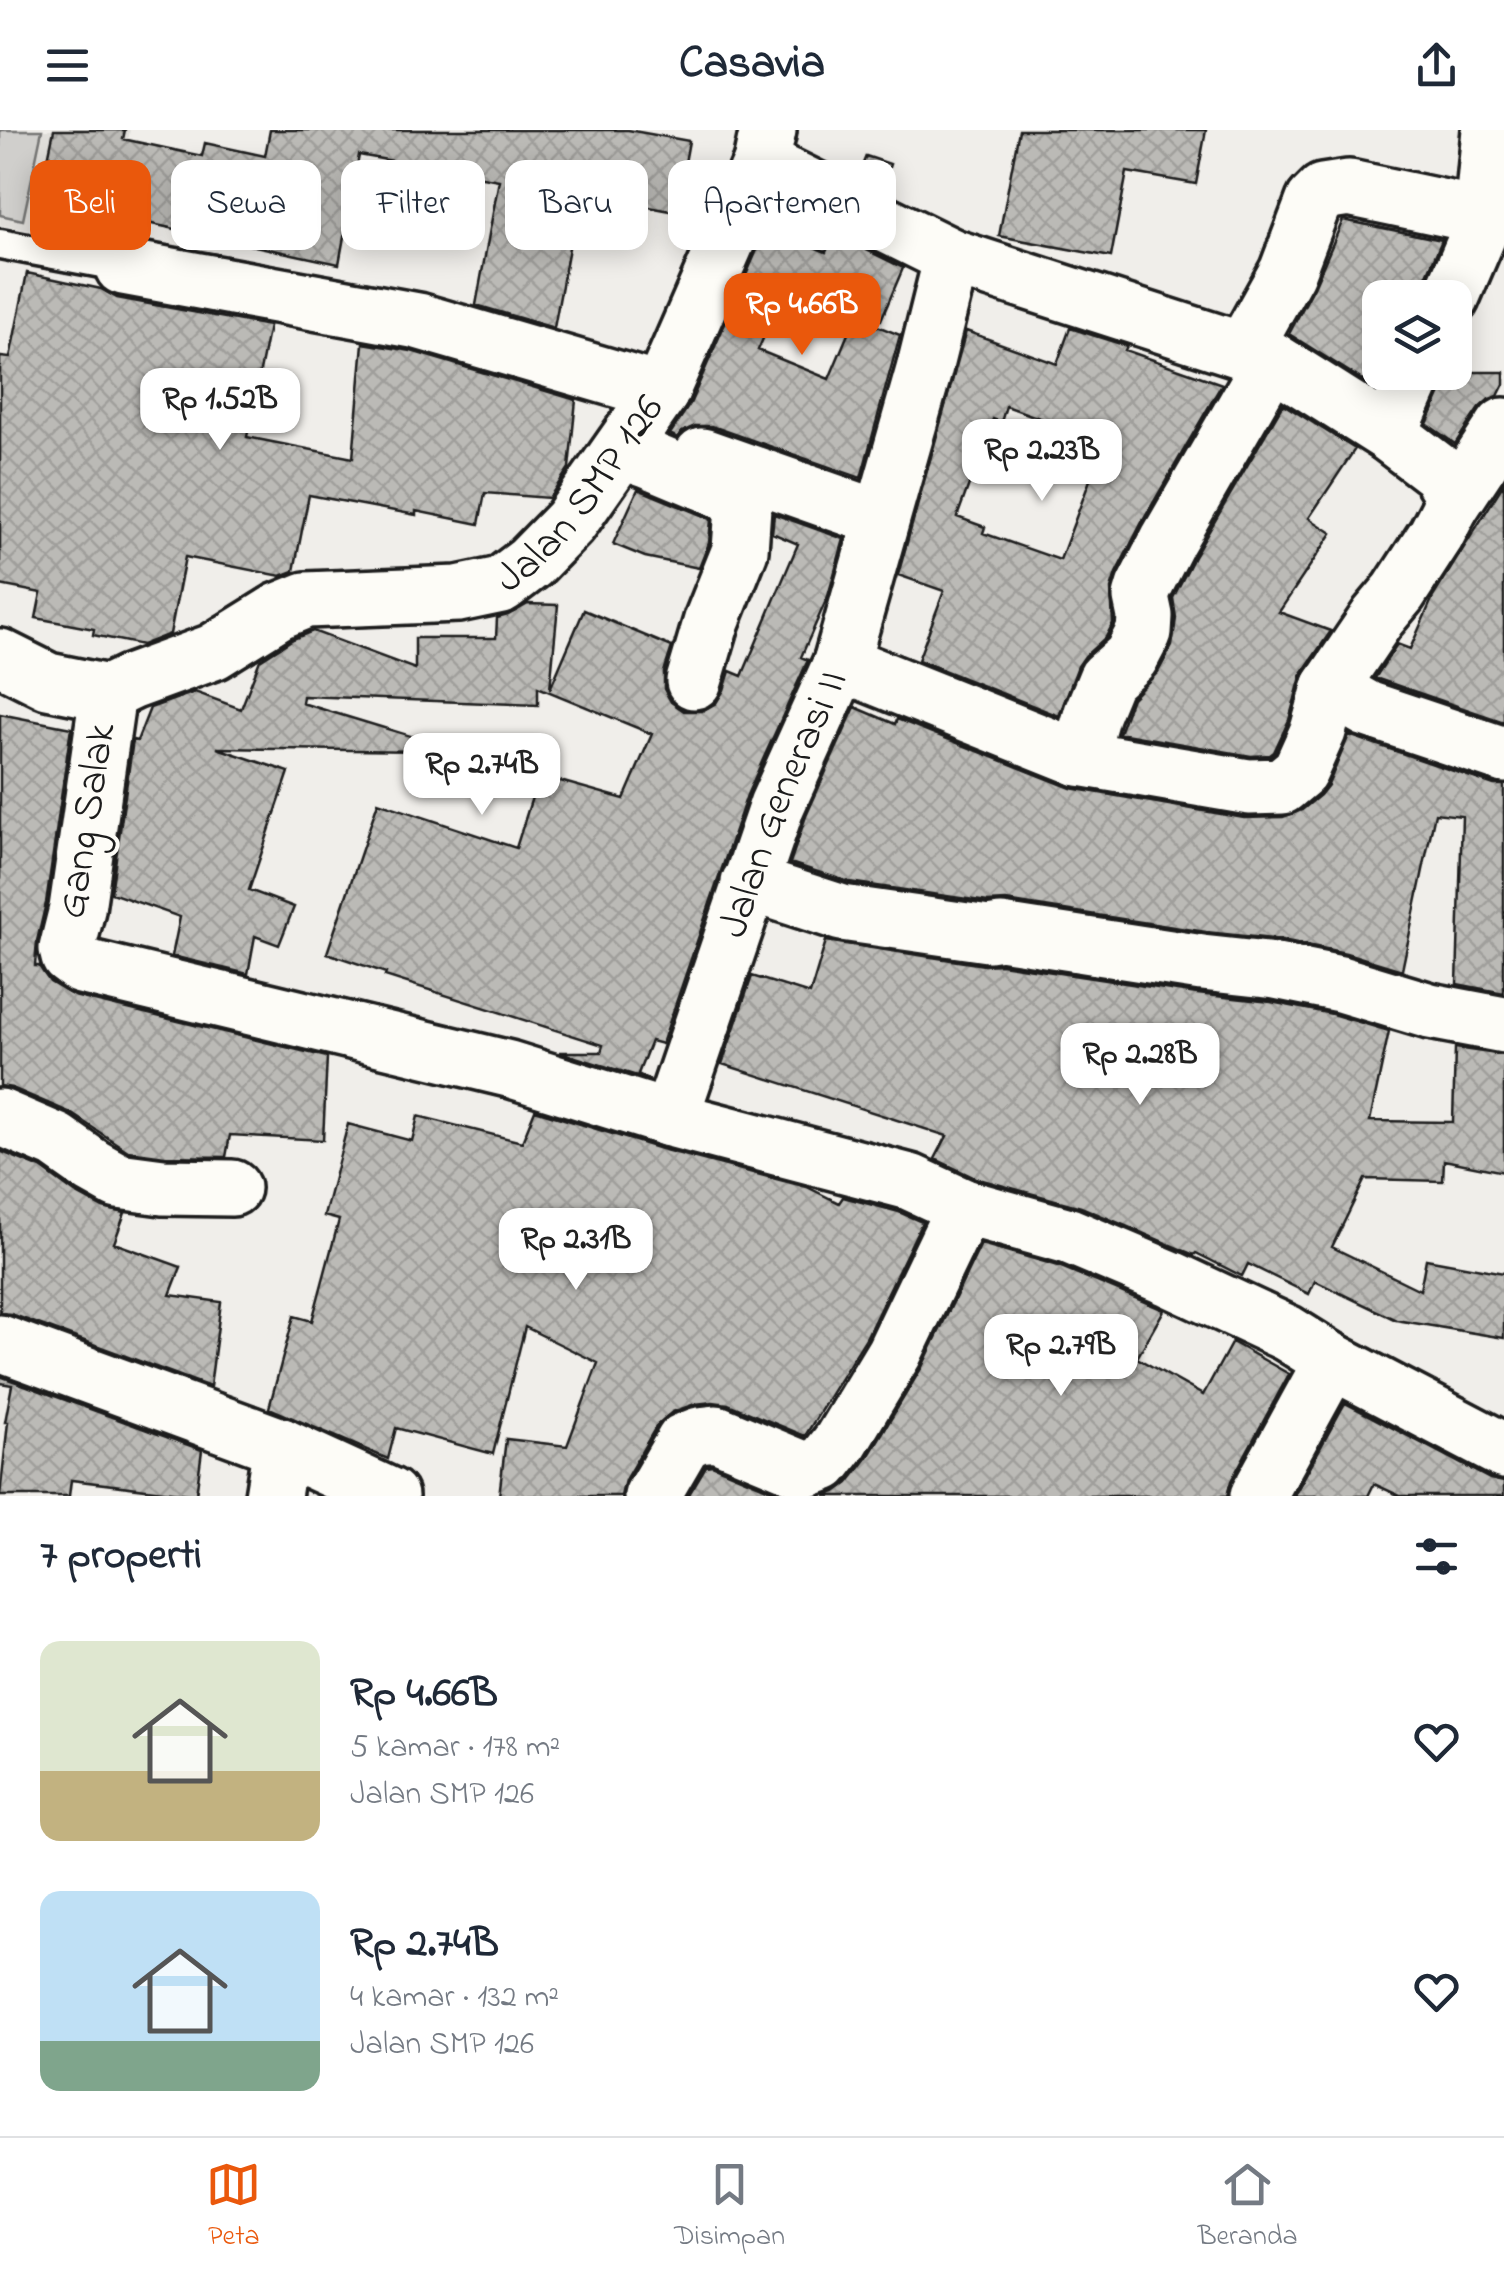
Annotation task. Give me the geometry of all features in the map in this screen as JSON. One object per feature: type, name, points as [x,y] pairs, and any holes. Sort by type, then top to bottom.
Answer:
[{"type":"street","points":[[1459,280],[1482,216],[1490,130]]},
{"type":"street","points":[[764,146],[952,258],[1258,355],[1389,434],[1443,476],[1450,506]]},
{"type":"street","name":"Jalan SMP 126","points":[[108,694],[213,652],[279,611],[306,600],[458,594],[501,585],[530,562],[570,522],[638,424],[764,146]]},
{"type":"street","points":[[1080,758],[1106,679],[1131,657],[1144,632],[1144,588],[1258,355],[1314,201],[1323,192],[1349,188],[1482,216]]},
{"type":"street","points":[[841,663],[952,258]]},
{"type":"street","points":[[123,267],[418,321],[638,424],[859,511]]},
{"type":"street","points":[[1389,434],[1408,390]]},
{"type":"street","points":[[638,424],[650,460],[734,495],[743,507],[740,550],[712,620],[694,682]]},
{"type":"street","name":"Jalan Generasi II","points":[[670,1119],[777,805],[841,663],[1080,758],[1249,787],[1282,786],[1300,771],[1318,731],[1330,688],[1419,562],[1450,506],[1501,438]]},
{"type":"street","points":[[0,657],[48,682],[108,694]]},
{"type":"street","points":[[1330,688],[1367,710],[1504,754]]},
{"type":"street","name":"Gang Salak","points":[[108,694],[78,908],[67,949],[70,957],[82,966],[509,1069],[670,1119]]},
{"type":"street","points":[[749,883],[842,914],[1276,971],[1340,984],[1430,1012],[1504,1024]]},
{"type":"street","points":[[0,1116],[56,1142],[118,1181],[164,1187],[232,1188]]},
{"type":"street","points":[[670,1119],[910,1182],[964,1207],[1069,1236],[1271,1326],[1504,1450]]},
{"type":"street","points":[[652,1496],[684,1441],[699,1434],[716,1433],[806,1470],[824,1463],[894,1354],[964,1207]]},
{"type":"street","points":[[2,1358],[277,1471],[390,1496]]},
{"type":"street","points":[[1258,1496],[1332,1361]]},
{"type":"lane","points":[[0,244],[123,267]]},
{"type":"shaded area","points":[[0,130],[130,130],[124,160],[30,160],[30,231],[0,225]]},
{"type":"shaded area","points":[[0,130],[42,130],[36,160],[30,160],[30,187],[23,220],[0,215]]},
{"type":"building","points":[[54,130],[125,130],[123,139],[202,156],[205,143],[265,156],[270,130],[628,130],[689,141],[686,160],[668,160],[668,211],[648,207],[648,160],[505,160],[505,250],[569,250],[554,328],[476,305],[499,180],[485,178],[485,160],[387,160],[359,155],[358,160],[341,160],[339,264],[273,250],[321,250],[321,160],[171,160],[171,228],[151,224],[151,160],[48,160]]},
{"type":"building","points":[[1019,130],[1206,130],[1196,184],[1127,172],[1111,257],[999,236]]},
{"type":"building","points":[[1343,220],[1442,240],[1425,280],[1362,280],[1362,380],[1289,334]]},
{"type":"building","points":[[757,250],[866,250],[903,268],[881,320],[788,282],[758,350],[829,379],[855,317],[900,335],[861,478],[712,426],[695,426],[678,438],[670,434],[690,404]]},
{"type":"building","points":[[27,273],[101,289],[117,298],[269,326],[247,437],[353,458],[363,343],[411,351],[576,400],[569,468],[549,498],[485,493],[479,524],[309,495],[294,571],[281,576],[185,557],[170,634],[142,645],[93,635],[94,629],[36,618],[41,593],[0,585],[0,357],[10,358]]},
{"type":"building","points":[[1070,328],[1222,384],[1116,573],[1111,589],[1113,623],[1106,637],[1078,666],[1059,716],[918,660],[944,591],[898,575],[966,331],[1057,364]],"holes":[[[1006,406],[1084,434],[1076,457],[1096,464],[1060,560],[983,533],[985,527],[957,517],[993,419],[1001,422]]]},
{"type":"building","points":[[1472,372],[1504,372],[1498,396],[1479,408],[1455,444],[1427,424],[1442,390],[1472,390]]},
{"type":"building","points":[[1283,404],[1355,449],[1309,518],[1332,533],[1279,612],[1331,631],[1302,673],[1289,720],[1274,752],[1251,756],[1119,733],[1132,698],[1158,672],[1172,646],[1176,618],[1173,598]]},
{"type":"building","points":[[1504,483],[1504,722],[1375,678],[1397,644],[1410,649],[1433,597]]},
{"type":"building","points":[[638,489],[711,519],[709,543],[699,568],[645,557],[613,544]]},
{"type":"building","points":[[774,514],[844,539],[828,596],[801,657],[808,660],[747,795],[662,1044],[651,1041],[638,1074],[650,1080],[559,1052],[601,1052],[603,1045],[385,976],[386,973],[327,953],[378,802],[516,848],[539,775],[624,799],[652,734],[538,687],[538,705],[303,696],[302,703],[424,740],[422,751],[217,748],[289,772],[249,890],[294,907],[279,945],[255,936],[248,974],[172,956],[180,917],[111,893],[133,740],[137,741],[150,708],[195,692],[241,709],[260,660],[313,631],[415,669],[415,638],[496,638],[497,618],[528,604],[558,605],[550,689],[584,610],[672,647],[664,672],[664,689],[671,702],[684,711],[702,711],[716,703],[730,671],[742,676],[798,544],[772,533]]},
{"type":"building","points":[[855,707],[895,724],[897,719],[1071,788],[1244,818],[1283,817],[1302,810],[1328,785],[1349,735],[1494,785],[1504,785],[1504,993],[1457,984],[1462,816],[1435,813],[1402,970],[1282,940],[849,882],[790,863],[806,816]]},
{"type":"building","points":[[0,714],[71,728],[35,966],[50,982],[74,996],[327,1057],[323,1140],[230,1135],[226,1157],[128,1151],[69,1112],[0,1086]]},
{"type":"building","points":[[826,941],[1271,1002],[1389,1031],[1370,1121],[1453,1122],[1455,1048],[1504,1055],[1504,1172],[1444,1160],[1443,1181],[1365,1179],[1332,1247],[1420,1290],[1426,1259],[1504,1273],[1504,1338],[1396,1320],[1315,1281],[1309,1294],[1248,1264],[1242,1276],[1196,1253],[1081,1207],[975,1178],[935,1159],[947,1136],[722,1064],[752,976],[810,994]]},
{"type":"building","points":[[535,1110],[661,1149],[807,1187],[839,1203],[843,1197],[922,1222],[866,1338],[805,1436],[728,1404],[695,1404],[672,1412],[657,1425],[625,1480],[621,1496],[499,1496],[506,1439],[567,1446],[598,1363],[525,1327],[493,1454],[396,1428],[388,1459],[269,1408],[294,1316],[312,1321],[339,1220],[324,1216],[348,1124],[412,1141],[418,1116],[522,1142]]},
{"type":"building","points":[[0,1151],[41,1168],[103,1208],[125,1213],[114,1243],[181,1267],[170,1295],[221,1302],[210,1387],[0,1313]]},
{"type":"building","points":[[981,1244],[1059,1266],[1164,1310],[1137,1358],[1203,1395],[1232,1342],[1289,1374],[1231,1481],[1227,1496],[825,1496],[848,1483],[868,1457],[922,1367]]},
{"type":"building","points":[[0,1376],[202,1450],[196,1495],[71,1480],[69,1496],[0,1496],[12,1385],[0,1383]]},
{"type":"building","points":[[1345,1403],[1490,1479],[1504,1482],[1504,1496],[1400,1496],[1374,1484],[1368,1496],[1294,1496]]},
{"type":"building","points":[[712,1465],[786,1496],[688,1496],[706,1466]]}]
